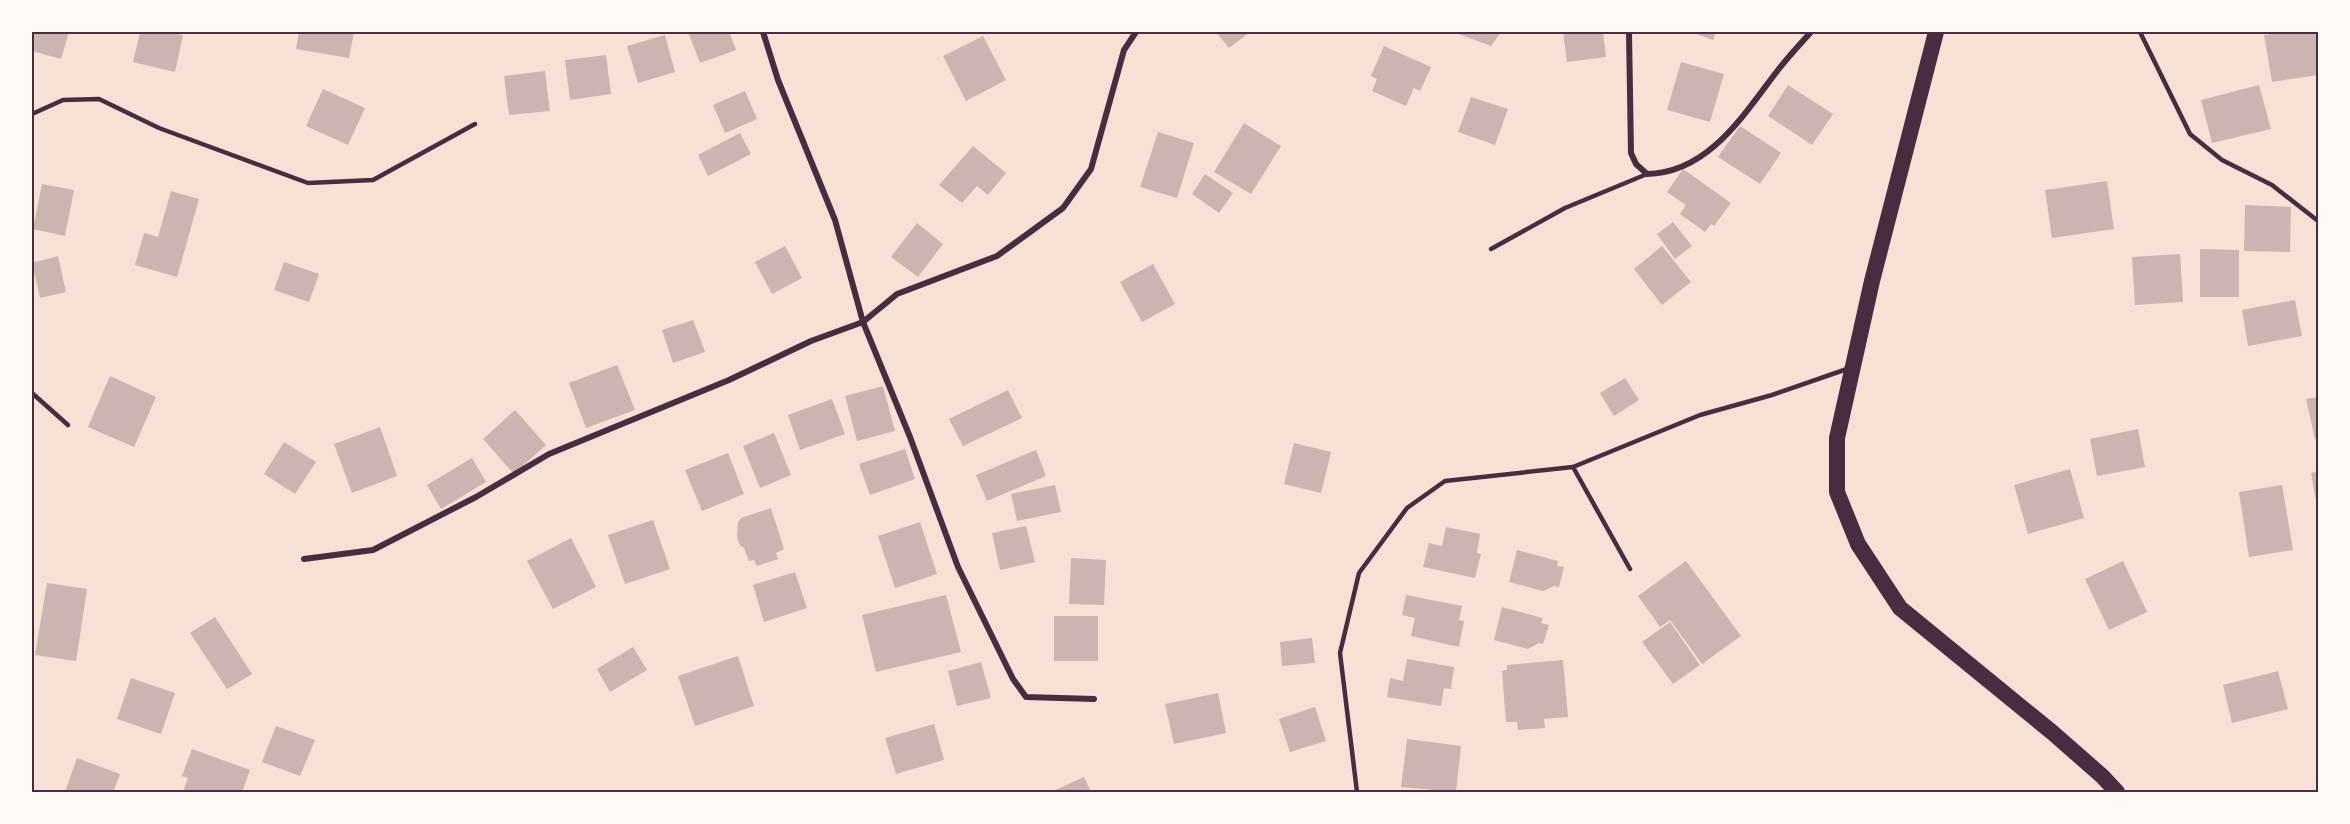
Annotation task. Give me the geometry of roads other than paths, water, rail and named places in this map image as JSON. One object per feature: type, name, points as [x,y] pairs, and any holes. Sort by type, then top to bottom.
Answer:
[{"type":"highway","points":[[1936,32],[1872,281],[1837,438],[1837,492],[1858,544],[1900,608],[2053,733],[2117,792]]},
{"type":"street","points":[[763,32],[778,80],[835,220],[863,322],[910,437],[957,567],[1013,679],[1026,697],[1094,699]]},
{"type":"street","points":[[304,559],[373,550],[476,497],[549,454],[729,380],[811,341],[863,322],[897,294],[997,256],[1064,208],[1090,169],[1124,50],[1136,32]]},
{"type":"street","points":[[1629,32],[1631,153],[1636,164],[1647,174],[1665,174],[1699,159],[1747,113],[1778,69],[1811,32]]},
{"type":"lane","points":[[2140,32],[2190,134],[2222,160],[2271,185],[2319,221]]},
{"type":"lane","points":[[32,114],[63,100],[99,99],[159,128],[308,183],[373,180],[475,124]]},
{"type":"lane","points":[[1491,249],[1565,208],[1647,174]]},
{"type":"lane","points":[[1357,792],[1340,653],[1359,573],[1407,508],[1445,481],[1573,467],[1700,415],[1772,395],[1853,368]]},
{"type":"lane","points":[[32,393],[68,425]]},
{"type":"lane","points":[[1573,467],[1630,569]]}]
